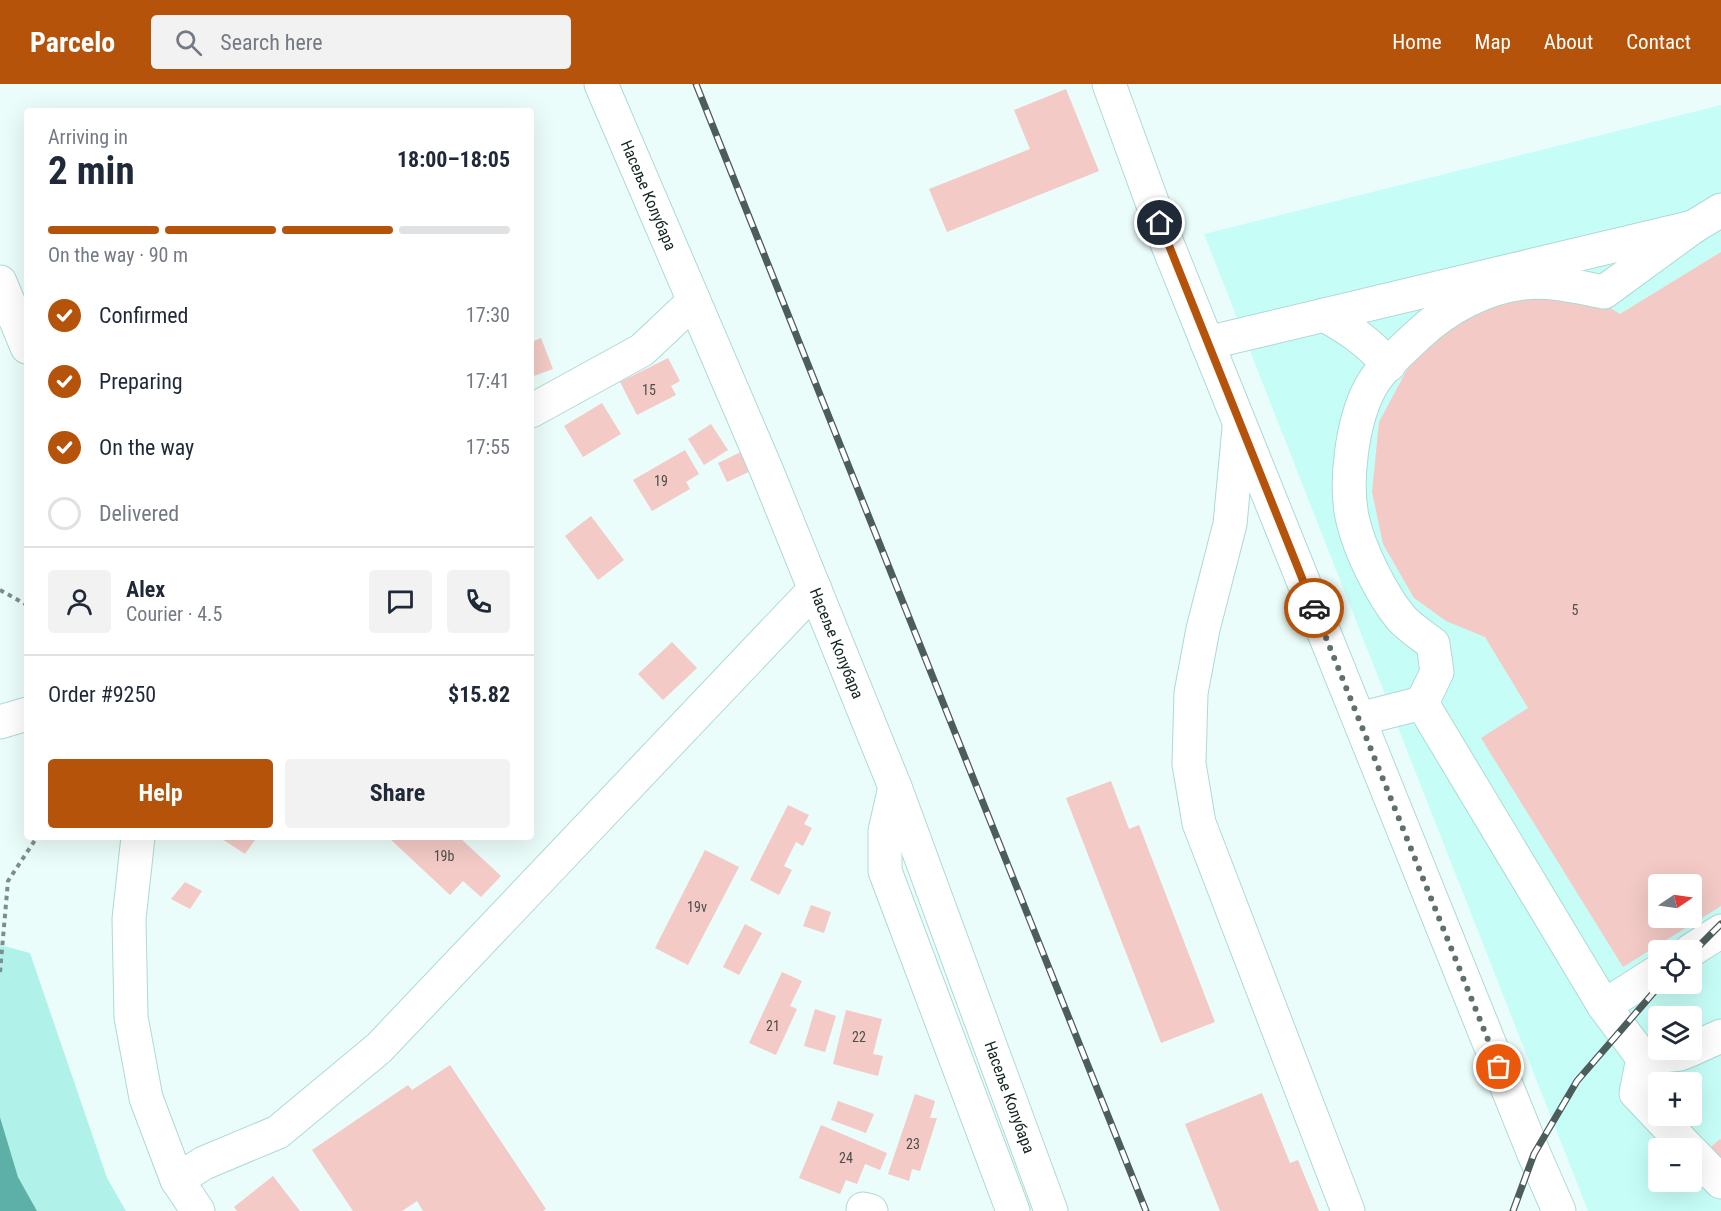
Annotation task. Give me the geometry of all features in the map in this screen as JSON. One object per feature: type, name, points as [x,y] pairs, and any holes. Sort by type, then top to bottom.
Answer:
[{"type":"street","name":"Насеље Колубара","points":[[601,84],[815,589],[895,787],[1051,1211]]},
{"type":"street","points":[[1109,84],[1167,243],[1525,1132],[1559,1211]]},
{"type":"street","points":[[1359,719],[1422,703],[1437,672],[1433,644],[1402,620],[1384,594],[1353,521],[1349,475],[1356,428],[1370,387],[1436,318],[1483,293],[1523,283],[1564,284],[1604,292],[1721,210]]},
{"type":"street","points":[[1207,343],[1694,227]]},
{"type":"street","points":[[0,282],[24,340]]},
{"type":"street","points":[[534,409],[642,350],[694,301]]},
{"type":"street","points":[[1324,315],[1351,329],[1389,365]]},
{"type":"street","points":[[1239,423],[1230,524],[1203,628],[1191,693],[1189,764],[1199,823],[1348,1211]]},
{"type":"street","points":[[177,1180],[204,1163],[278,1132],[379,1048],[815,589]]},
{"type":"street","points":[[1422,703],[1604,1006],[1643,1058],[1636,1092],[1680,1138]]},
{"type":"street","points":[[0,722],[24,715]]},
{"type":"street","points":[[895,787],[885,831],[885,871],[1013,1211]]},
{"type":"street","points":[[138,840],[129,919],[130,1017],[146,1098],[177,1180],[198,1211]]},
{"type":"street","points":[[1702,943],[1721,931]]},
{"type":"street","points":[[1604,1006],[1648,978]]},
{"type":"street","points":[[1702,1045],[1721,1036]]},
{"type":"street","points":[[1643,1058],[1648,1057]]},
{"type":"street","points":[[1702,1162],[1721,1182]]},
{"type":"path","points":[[0,590],[24,603]]},
{"type":"path","points":[[0,972],[8,881],[35,840]]},
{"type":"shaded area","points":[[1721,105],[1721,1211],[1588,1211],[1204,234]]},
{"type":"shaded area","points":[[0,945],[30,953],[107,1178],[126,1211],[37,1211],[18,1177],[0,1117]]},
{"type":"shaded area","points":[[0,1117],[18,1177],[37,1211],[0,1211]]},
{"type":"building","points":[[1066,89],[1099,171],[947,232],[929,189],[1030,149],[1014,110]]},
{"type":"building","points":[[1721,252],[1721,906],[1702,918],[1702,874],[1648,874],[1648,928],[1686,928],[1666,940],[1648,940],[1648,951],[1623,967],[1481,738],[1528,708],[1485,637],[1446,621],[1414,598],[1383,544],[1372,492],[1379,422],[1410,364],[1460,321],[1507,299],[1560,294],[1596,299],[1620,314]]},
{"type":"building","points":[[541,338],[553,369],[534,376],[534,341]]},
{"type":"building","points":[[668,358],[680,381],[671,386],[676,395],[637,415],[620,382]]},
{"type":"building","points":[[602,403],[621,434],[583,457],[564,426]]},
{"type":"building","points":[[711,424],[728,450],[704,465],[688,439]]},
{"type":"building","points":[[685,450],[699,474],[686,482],[690,489],[652,511],[633,480]]},
{"type":"building","points":[[741,452],[751,471],[727,482],[718,463]]},
{"type":"building","points":[[591,516],[624,560],[598,580],[565,536]]},
{"type":"building","points":[[672,642],[697,668],[663,700],[638,674]]},
{"type":"building","points":[[1111,781],[1129,829],[1139,825],[1215,1022],[1161,1043],[1066,798]]},
{"type":"building","points":[[788,805],[809,815],[804,824],[812,828],[803,846],[796,842],[784,866],[792,870],[779,895],[750,880]]},
{"type":"building","points":[[224,840],[255,840],[245,854]]},
{"type":"building","points":[[391,840],[462,840],[501,876],[481,897],[463,881],[450,895]]},
{"type":"building","points":[[705,850],[739,867],[688,965],[655,948]]},
{"type":"building","points":[[185,882],[202,891],[190,909],[171,899]]},
{"type":"building","points":[[811,905],[831,912],[824,933],[803,926]]},
{"type":"building","points":[[745,924],[762,933],[739,975],[723,967]]},
{"type":"building","points":[[782,972],[802,981],[790,1006],[797,1009],[776,1055],[749,1043]]},
{"type":"building","points":[[815,1009],[836,1016],[825,1052],[804,1046]]},
{"type":"building","points":[[846,1010],[882,1019],[873,1054],[883,1056],[878,1076],[833,1064]]},
{"type":"building","points":[[450,1065],[546,1209],[543,1211],[423,1211],[417,1201],[402,1211],[353,1211],[312,1150],[408,1085],[412,1090]]},
{"type":"building","points":[[1262,1093],[1290,1163],[1298,1160],[1319,1211],[1220,1211],[1185,1124]]},
{"type":"building","points":[[915,1094],[935,1101],[930,1118],[937,1118],[920,1171],[912,1169],[909,1181],[888,1174]]},
{"type":"building","points":[[838,1101],[874,1114],[866,1133],[831,1120]]},
{"type":"building","points":[[821,1125],[887,1153],[880,1170],[865,1164],[857,1184],[846,1180],[840,1194],[799,1178]]},
{"type":"building","points":[[1721,1140],[1721,1173],[1704,1153]]},
{"type":"building","points":[[273,1176],[300,1211],[237,1211],[234,1207]]},
{"type":"railway","points":[[696,84],[1146,1211]]},
{"type":"railway","points":[[1702,943],[1721,924]]},
{"type":"railway","points":[[1513,1211],[1534,1154],[1577,1081],[1652,994]]},
{"type":"way so far","points":[[1314,608],[1499,1067]]},
{"type":"route","points":[[1160,223],[1314,608]]}]
